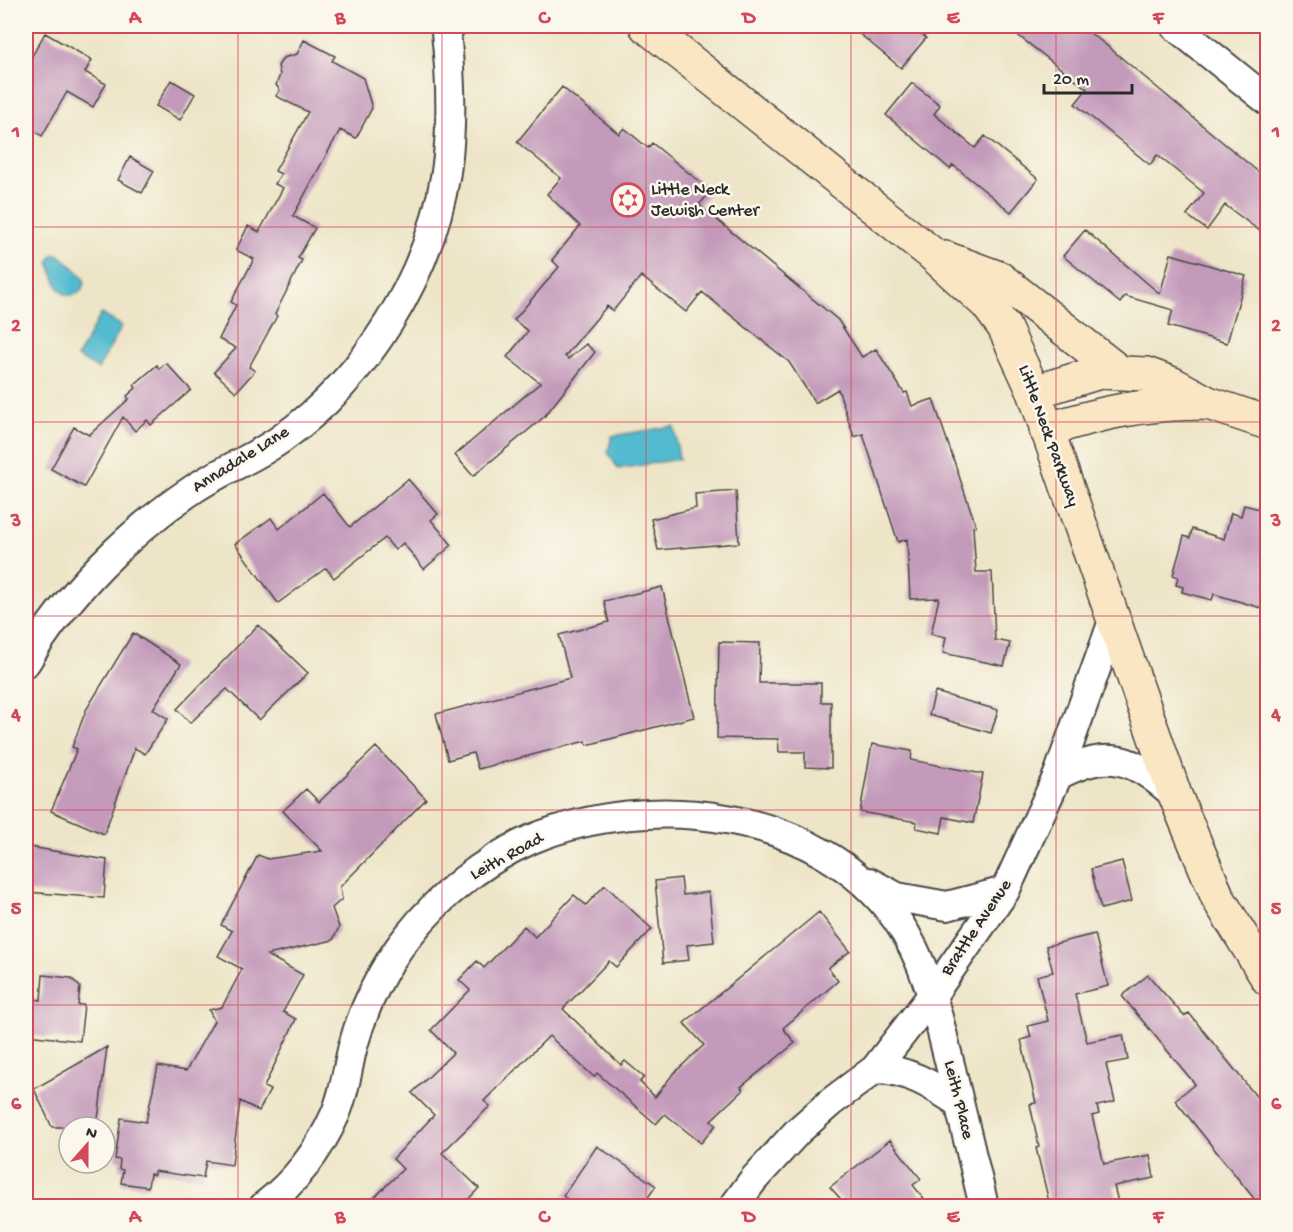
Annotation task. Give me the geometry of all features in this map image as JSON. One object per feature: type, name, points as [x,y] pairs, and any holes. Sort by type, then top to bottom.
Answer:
[{"type":"main road","name":"Little Neck Parkway","points":[[646,26],[931,253],[987,304],[1004,327],[1034,392],[1175,795],[1218,898],[1268,979]]},
{"type":"main road","points":[[931,253],[999,278],[1118,371]]},
{"type":"main road","points":[[1034,392],[1100,372],[1118,371],[1155,378],[1208,404],[1268,423]]},
{"type":"main road","points":[[1046,430],[1117,409],[1171,403],[1208,404]]},
{"type":"street","name":"Annadale Lane","points":[[26,662],[60,613],[132,537],[195,488],[247,462],[283,438],[317,409],[359,364],[379,338],[412,279],[432,229],[446,173],[452,93],[446,32],[451,26]]},
{"type":"street","points":[[1175,26],[1268,101]]},
{"type":"street","name":"Brattle Avenue","points":[[734,1206],[754,1179],[798,1131],[831,1102],[875,1069],[933,994],[1005,891],[1058,775],[1113,621]]},
{"type":"street","points":[[1058,775],[1085,761],[1109,759],[1127,762],[1154,776],[1175,795]]},
{"type":"street","name":"Leith Road","points":[[264,1206],[286,1189],[312,1156],[336,1114],[365,1009],[389,963],[407,937],[436,903],[478,868],[531,840],[577,824],[629,815],[669,814],[716,818],[773,830],[821,851],[848,870],[879,898],[897,920],[915,951],[933,994]]},
{"type":"street","points":[[848,870],[897,897],[947,906],[1005,891]]},
{"type":"street","name":"Leith Place","points":[[933,994],[984,1206]]},
{"type":"street","points":[[875,1069],[893,1069],[911,1075],[959,1102]]},
{"type":"water","points":[[58,254],[84,280],[83,288],[77,294],[66,294],[57,286],[49,261],[53,255]]},
{"type":"water","points":[[101,314],[122,326],[98,369],[77,357]]},
{"type":"water","points":[[674,426],[679,459],[618,469],[608,452],[612,436]]},
{"type":"building","points":[[850,26],[911,26],[926,38],[901,68]]},
{"type":"building","points":[[1006,26],[1081,26],[1106,45],[1268,180],[1268,237],[1225,205],[1207,230],[1187,215],[1204,193],[1157,155],[1150,165],[1075,104],[1087,89]]},
{"type":"building","points":[[45,33],[92,60],[85,72],[106,84],[93,107],[67,92],[42,136],[26,125],[26,67]]},
{"type":"building","points":[[304,40],[335,56],[332,61],[363,78],[372,108],[356,138],[340,130],[293,216],[315,228],[298,258],[302,260],[275,314],[277,316],[249,367],[255,371],[236,392],[214,372],[236,348],[219,339],[236,305],[231,302],[254,259],[236,250],[248,226],[259,232],[283,188],[275,184],[281,174],[275,171],[308,112],[276,96],[280,90],[276,85],[280,75],[278,66],[283,58],[297,54]]},
{"type":"building","points":[[171,80],[195,94],[180,120],[156,106]]},
{"type":"building","points":[[912,83],[940,105],[934,114],[975,148],[985,136],[1038,179],[1011,212],[953,165],[950,169],[886,115]]},
{"type":"building","points":[[562,87],[619,134],[624,128],[648,148],[652,143],[711,191],[699,205],[838,320],[862,357],[876,349],[904,393],[907,392],[912,406],[933,399],[976,526],[973,527],[976,572],[992,572],[995,640],[1010,643],[1004,666],[943,653],[946,637],[931,634],[939,598],[910,599],[907,539],[898,542],[863,434],[854,437],[838,389],[815,403],[789,362],[702,292],[686,312],[641,276],[613,311],[607,306],[565,356],[568,359],[586,344],[595,352],[544,417],[473,476],[455,455],[540,383],[507,357],[528,331],[514,320],[559,267],[552,260],[580,226],[547,194],[561,178],[517,142]]},
{"type":"building","points":[[130,157],[154,171],[142,193],[118,180]]},
{"type":"building","points":[[1085,230],[1160,294],[1171,254],[1246,276],[1227,343],[1168,326],[1173,310],[1125,296],[1120,303],[1063,256]]},
{"type":"building","points":[[166,363],[191,390],[151,425],[147,420],[135,431],[123,417],[84,487],[51,469],[74,427],[89,435],[129,399],[127,396],[136,388],[134,385],[157,365],[159,369]]},
{"type":"building","points":[[408,479],[438,514],[431,520],[452,545],[424,569],[403,543],[395,550],[385,538],[334,578],[326,568],[278,603],[235,544],[271,518],[279,529],[323,493],[350,527]]},
{"type":"building","points":[[736,491],[739,543],[658,550],[651,519],[696,508],[695,494]]},
{"type":"building","points":[[1244,505],[1268,511],[1268,610],[1214,594],[1212,600],[1182,592],[1183,587],[1176,585],[1178,577],[1173,575],[1184,536],[1190,538],[1192,529],[1224,539],[1231,513],[1241,516]]},
{"type":"building","points":[[662,587],[694,717],[587,745],[586,741],[478,769],[473,753],[448,760],[436,714],[570,678],[559,635],[609,622],[604,601]]},
{"type":"building","points":[[258,625],[308,673],[259,720],[227,689],[190,723],[177,709]]},
{"type":"building","points":[[133,633],[181,664],[153,709],[168,719],[145,754],[135,748],[104,834],[51,811],[77,749],[72,747],[86,710]]},
{"type":"building","points":[[719,642],[760,643],[759,683],[821,683],[821,702],[831,702],[831,768],[805,767],[805,752],[779,752],[778,739],[717,738]]},
{"type":"building","points":[[935,692],[998,710],[991,733],[929,715]]},
{"type":"building","points":[[872,744],[912,751],[911,760],[983,774],[973,823],[944,817],[941,833],[916,828],[917,822],[860,812]]},
{"type":"building","points":[[376,747],[426,799],[340,887],[342,899],[332,908],[339,927],[333,940],[267,955],[303,975],[283,1012],[296,1019],[264,1087],[270,1090],[259,1111],[240,1101],[232,1165],[206,1161],[203,1178],[154,1171],[154,1175],[150,1174],[148,1187],[121,1183],[123,1170],[119,1169],[117,1145],[121,1118],[146,1122],[158,1066],[186,1071],[214,1021],[209,1010],[222,1007],[242,969],[218,956],[232,931],[221,925],[258,855],[268,859],[322,851],[283,811],[306,789],[319,802]]},
{"type":"building","points":[[30,847],[107,860],[104,898],[26,892]]},
{"type":"building","points":[[1122,861],[1132,901],[1101,909],[1091,869]]},
{"type":"building","points":[[681,878],[683,895],[709,892],[714,942],[687,945],[689,960],[663,963],[655,881]]},
{"type":"building","points":[[605,885],[652,929],[616,967],[609,961],[563,1009],[621,1065],[625,1061],[644,1077],[640,1082],[655,1097],[673,1074],[704,1045],[684,1023],[819,912],[850,951],[828,968],[838,981],[783,1028],[795,1043],[741,1087],[743,1090],[711,1120],[716,1125],[701,1143],[665,1114],[656,1124],[597,1073],[594,1077],[549,1036],[484,1101],[490,1106],[442,1153],[479,1188],[462,1206],[366,1206],[403,1169],[393,1159],[434,1115],[412,1093],[453,1053],[431,1030],[470,990],[459,980],[477,961],[484,968],[524,926],[535,937],[574,895],[586,905]]},
{"type":"building","points":[[1095,934],[1108,986],[1075,994],[1087,1042],[1123,1035],[1128,1060],[1106,1064],[1115,1102],[1097,1106],[1099,1114],[1092,1116],[1104,1164],[1150,1155],[1154,1178],[1114,1186],[1119,1206],[1050,1206],[1036,1148],[1039,1147],[1030,1104],[1036,1103],[1021,1040],[1031,1037],[1028,1026],[1048,1021],[1037,976],[1053,972],[1046,946]]},
{"type":"building","points":[[43,975],[71,978],[80,987],[78,1005],[84,1005],[80,1041],[26,1035],[26,998],[41,1000]]},
{"type":"building","points":[[1148,975],[1184,1016],[1189,1013],[1268,1111],[1268,1206],[1260,1206],[1175,1100],[1195,1084],[1122,996]]},
{"type":"building","points":[[107,1047],[98,1115],[57,1115],[57,1127],[52,1127],[34,1089]]},
{"type":"building","points":[[890,1140],[921,1179],[913,1185],[929,1206],[847,1206],[830,1187]]},
{"type":"building","points":[[597,1146],[656,1186],[642,1206],[578,1206],[563,1196]]},
{"type":"place","name":"Little Neck Jewish Center","points":[[628,200]]}]
